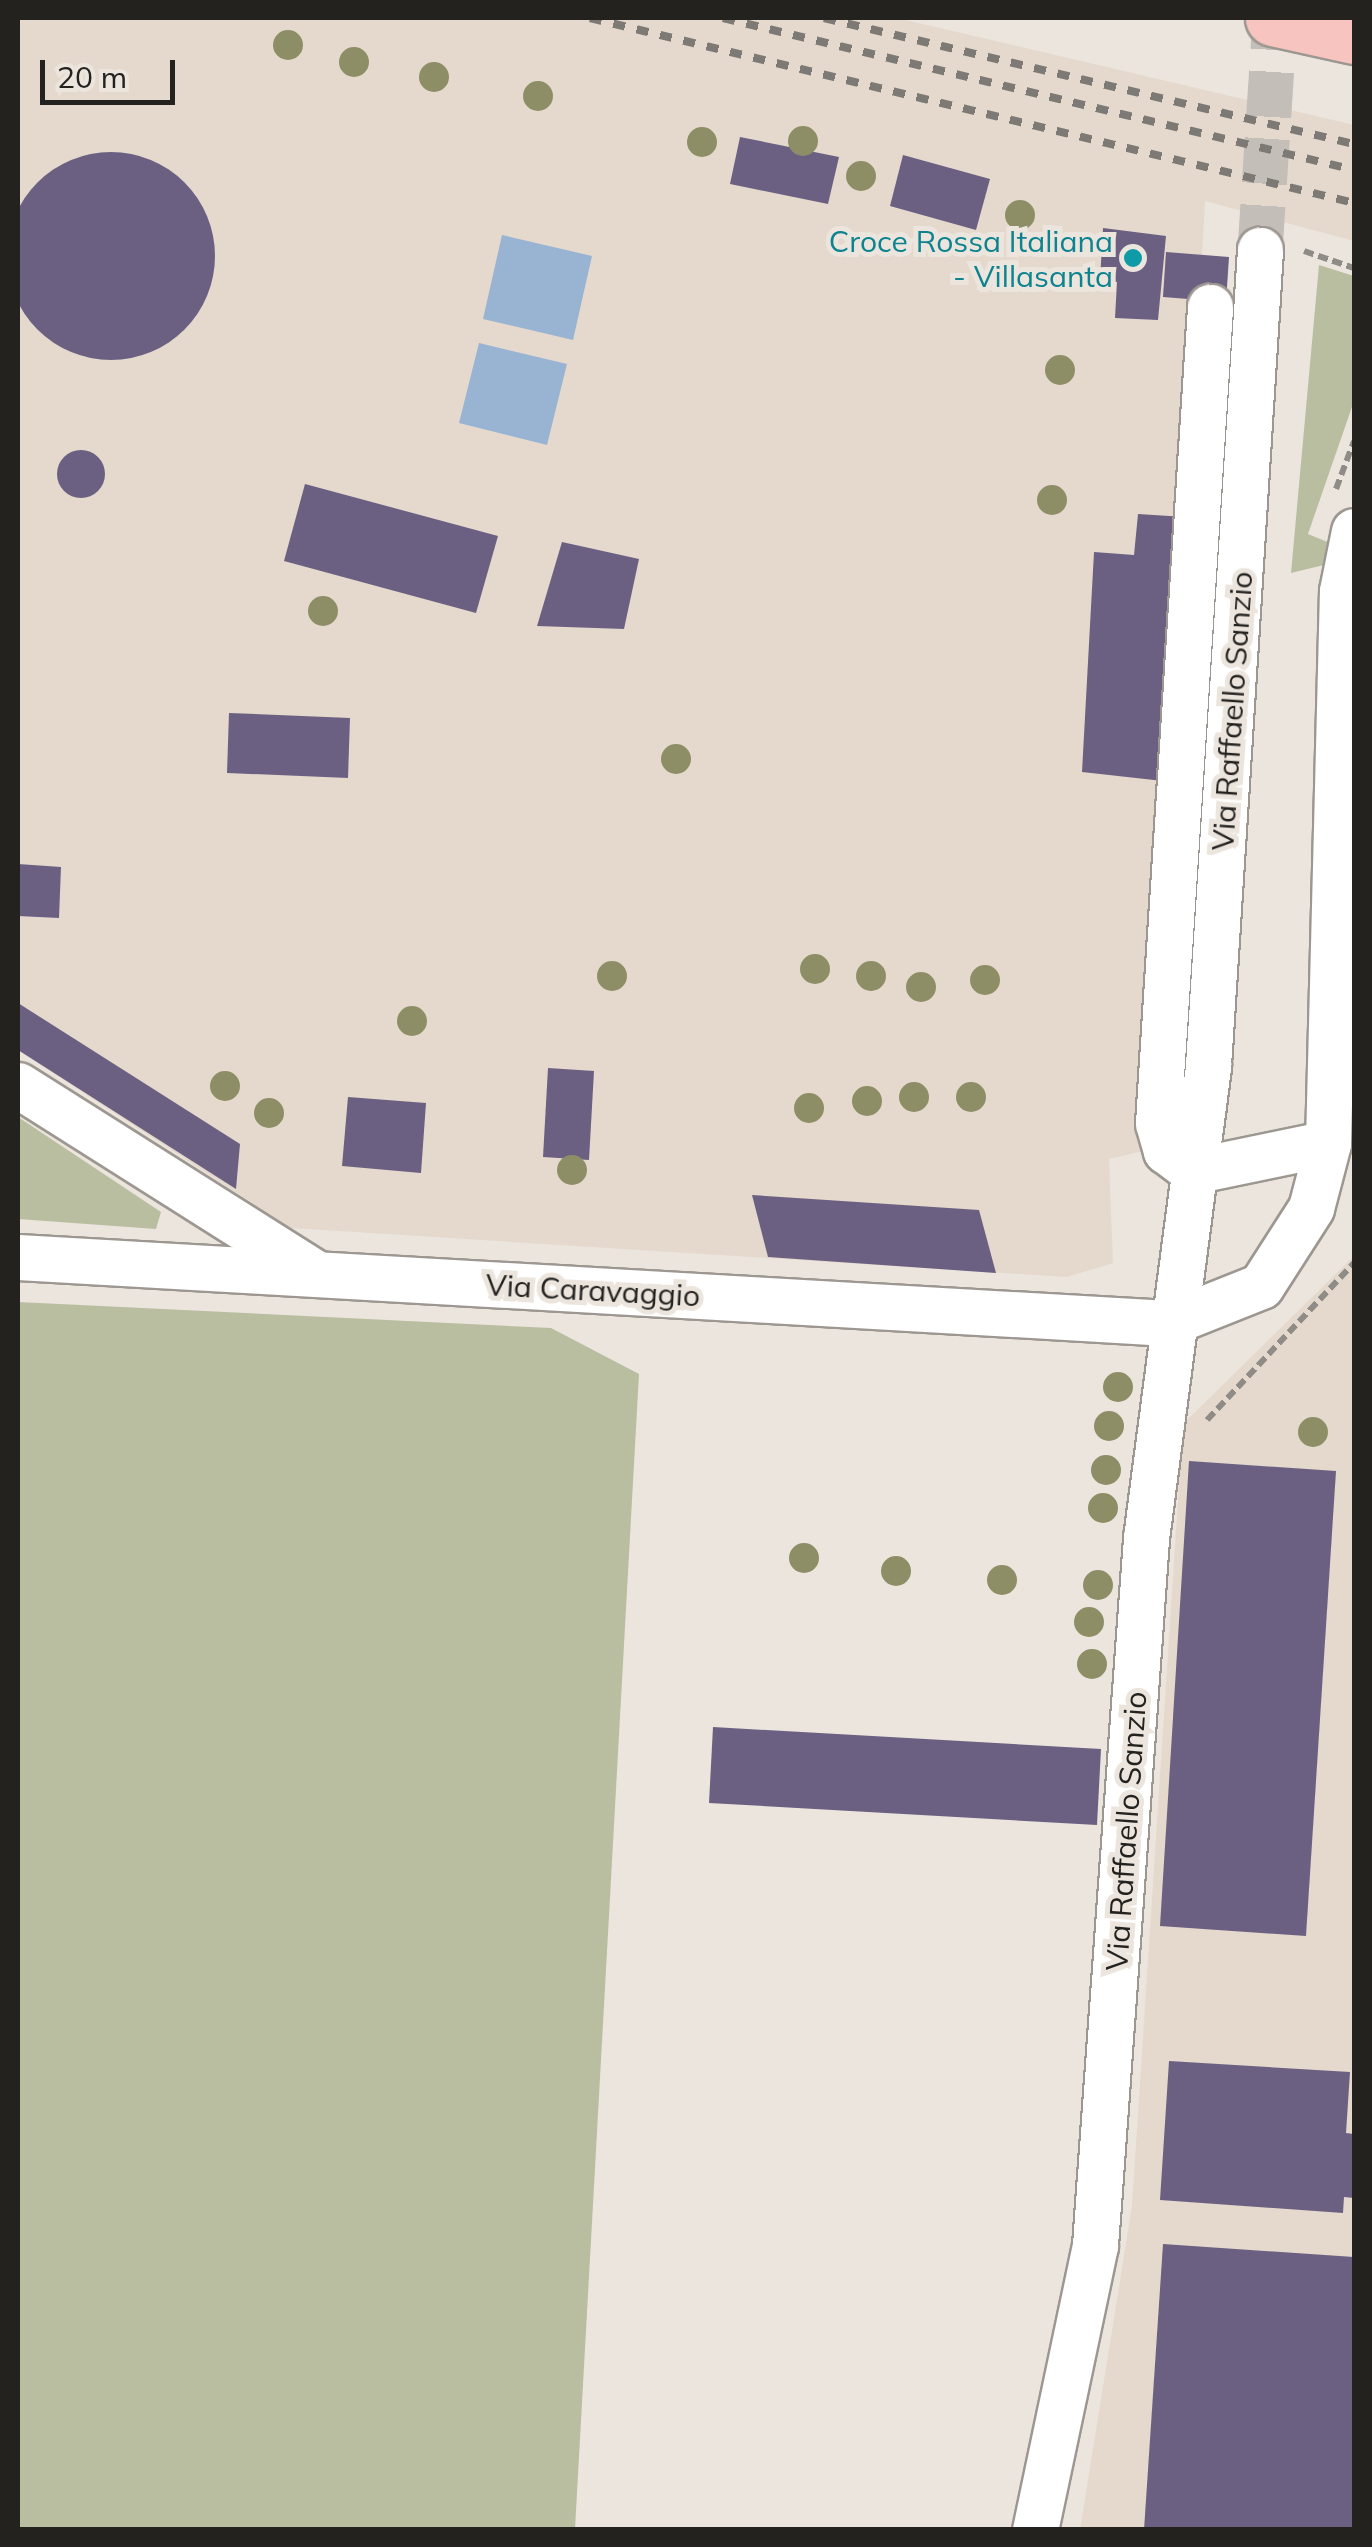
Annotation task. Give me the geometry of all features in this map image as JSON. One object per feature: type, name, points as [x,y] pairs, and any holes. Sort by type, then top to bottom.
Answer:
[{"type":"main road","points":[[1273,18],[1341,28]]},
{"type":"street","name":"Via Raffaello Sanzio","points":[[1040,2516],[1095,2245],[1168,1324],[1209,1046],[1277,249]]},
{"type":"street","name":"Via Raffaello Sanzio","points":[[1192,1171],[1166,1152],[1158,1122],[1210,307]]},
{"type":"street","points":[[1168,1324],[1247,1295],[1280,1264],[1310,1208],[1328,1142],[1342,591],[1354,531]]},
{"type":"street","points":[[18,1085],[317,1274]]},
{"type":"street","points":[[1192,1171],[1328,1142]]},
{"type":"street","name":"Via Caravaggio","points":[[18,1257],[1168,1324]]},
{"type":"path","points":[[1277,249],[1354,268]]},
{"type":"path","points":[[1199,1428],[1354,1263]]},
{"type":"shaded area","points":[[18,18],[897,18],[1354,125],[1354,241],[1205,201],[1152,1149],[1109,1159],[1113,1263],[1067,1277],[291,1228],[18,1050]]},
{"type":"shaded area","points":[[1354,1256],[1354,2529],[1080,2530],[1132,2206],[1183,1424]]},
{"type":"green space","points":[[1319,265],[1354,276],[1354,401],[1308,534],[1330,543],[1328,564],[1291,573]]},
{"type":"green space","points":[[18,1117],[161,1212],[156,1229],[18,1219]]},
{"type":"green space","points":[[18,1302],[551,1328],[639,1374],[575,2529],[18,2529]]},
{"type":"water","points":[[502,235],[592,256],[573,340],[483,319]]},
{"type":"water","points":[[479,343],[567,364],[547,445],[459,423]]},
{"type":"building","points":[[740,137],[839,157],[828,204],[730,184]]},
{"type":"building","points":[[111,152],[151,160],[184,183],[207,216],[215,256],[207,296],[184,329],[151,352],[111,360],[71,352],[38,329],[15,296],[7,256],[15,216],[38,183],[71,160]]},
{"type":"building","points":[[903,155],[990,179],[976,230],[890,206]]},
{"type":"building","name":"Croce Rossa Italiana - Villasanta","points":[[1103,228],[1166,236],[1158,320],[1115,318],[1117,282],[1100,280]]},
{"type":"building","points":[[1166,252],[1229,257],[1226,302],[1163,297]]},
{"type":"building","points":[[81,450],[98,457],[105,474],[98,491],[81,498],[64,491],[57,474],[64,457]]},
{"type":"building","points":[[305,484],[498,536],[476,613],[284,561]]},
{"type":"building","points":[[1138,514],[1185,517],[1172,782],[1082,772],[1094,552],[1134,555]]},
{"type":"building","points":[[562,542],[639,559],[624,629],[537,626]]},
{"type":"building","points":[[229,713],[350,718],[348,778],[227,773]]},
{"type":"building","points":[[18,864],[61,867],[59,918],[18,916]]},
{"type":"building","points":[[18,1003],[240,1144],[236,1189],[18,1050]]},
{"type":"building","points":[[548,1068],[594,1071],[589,1160],[543,1157]]},
{"type":"building","points":[[348,1097],[426,1103],[421,1173],[342,1166]]},
{"type":"building","points":[[752,1195],[979,1210],[996,1273],[768,1257]]},
{"type":"building","points":[[1189,1461],[1336,1471],[1306,1936],[1160,1926]]},
{"type":"building","points":[[713,1727],[1101,1749],[1097,1825],[709,1803]]},
{"type":"building","points":[[1169,2061],[1350,2072],[1346,2133],[1354,2134],[1354,2198],[1344,2197],[1343,2213],[1160,2200]]},
{"type":"building","points":[[1163,2244],[1354,2257],[1354,2530],[1144,2530]]},
{"type":"tunnel","points":[[1260,250],[1275,18]]},
{"type":"railway","points":[[590,18],[1354,203]]},
{"type":"railway","points":[[723,18],[1354,170]]},
{"type":"railway","points":[[824,18],[1354,144]]},
{"type":"place","name":"Croce Rossa Italiana - Villasanta","points":[[1133,258]]}]
